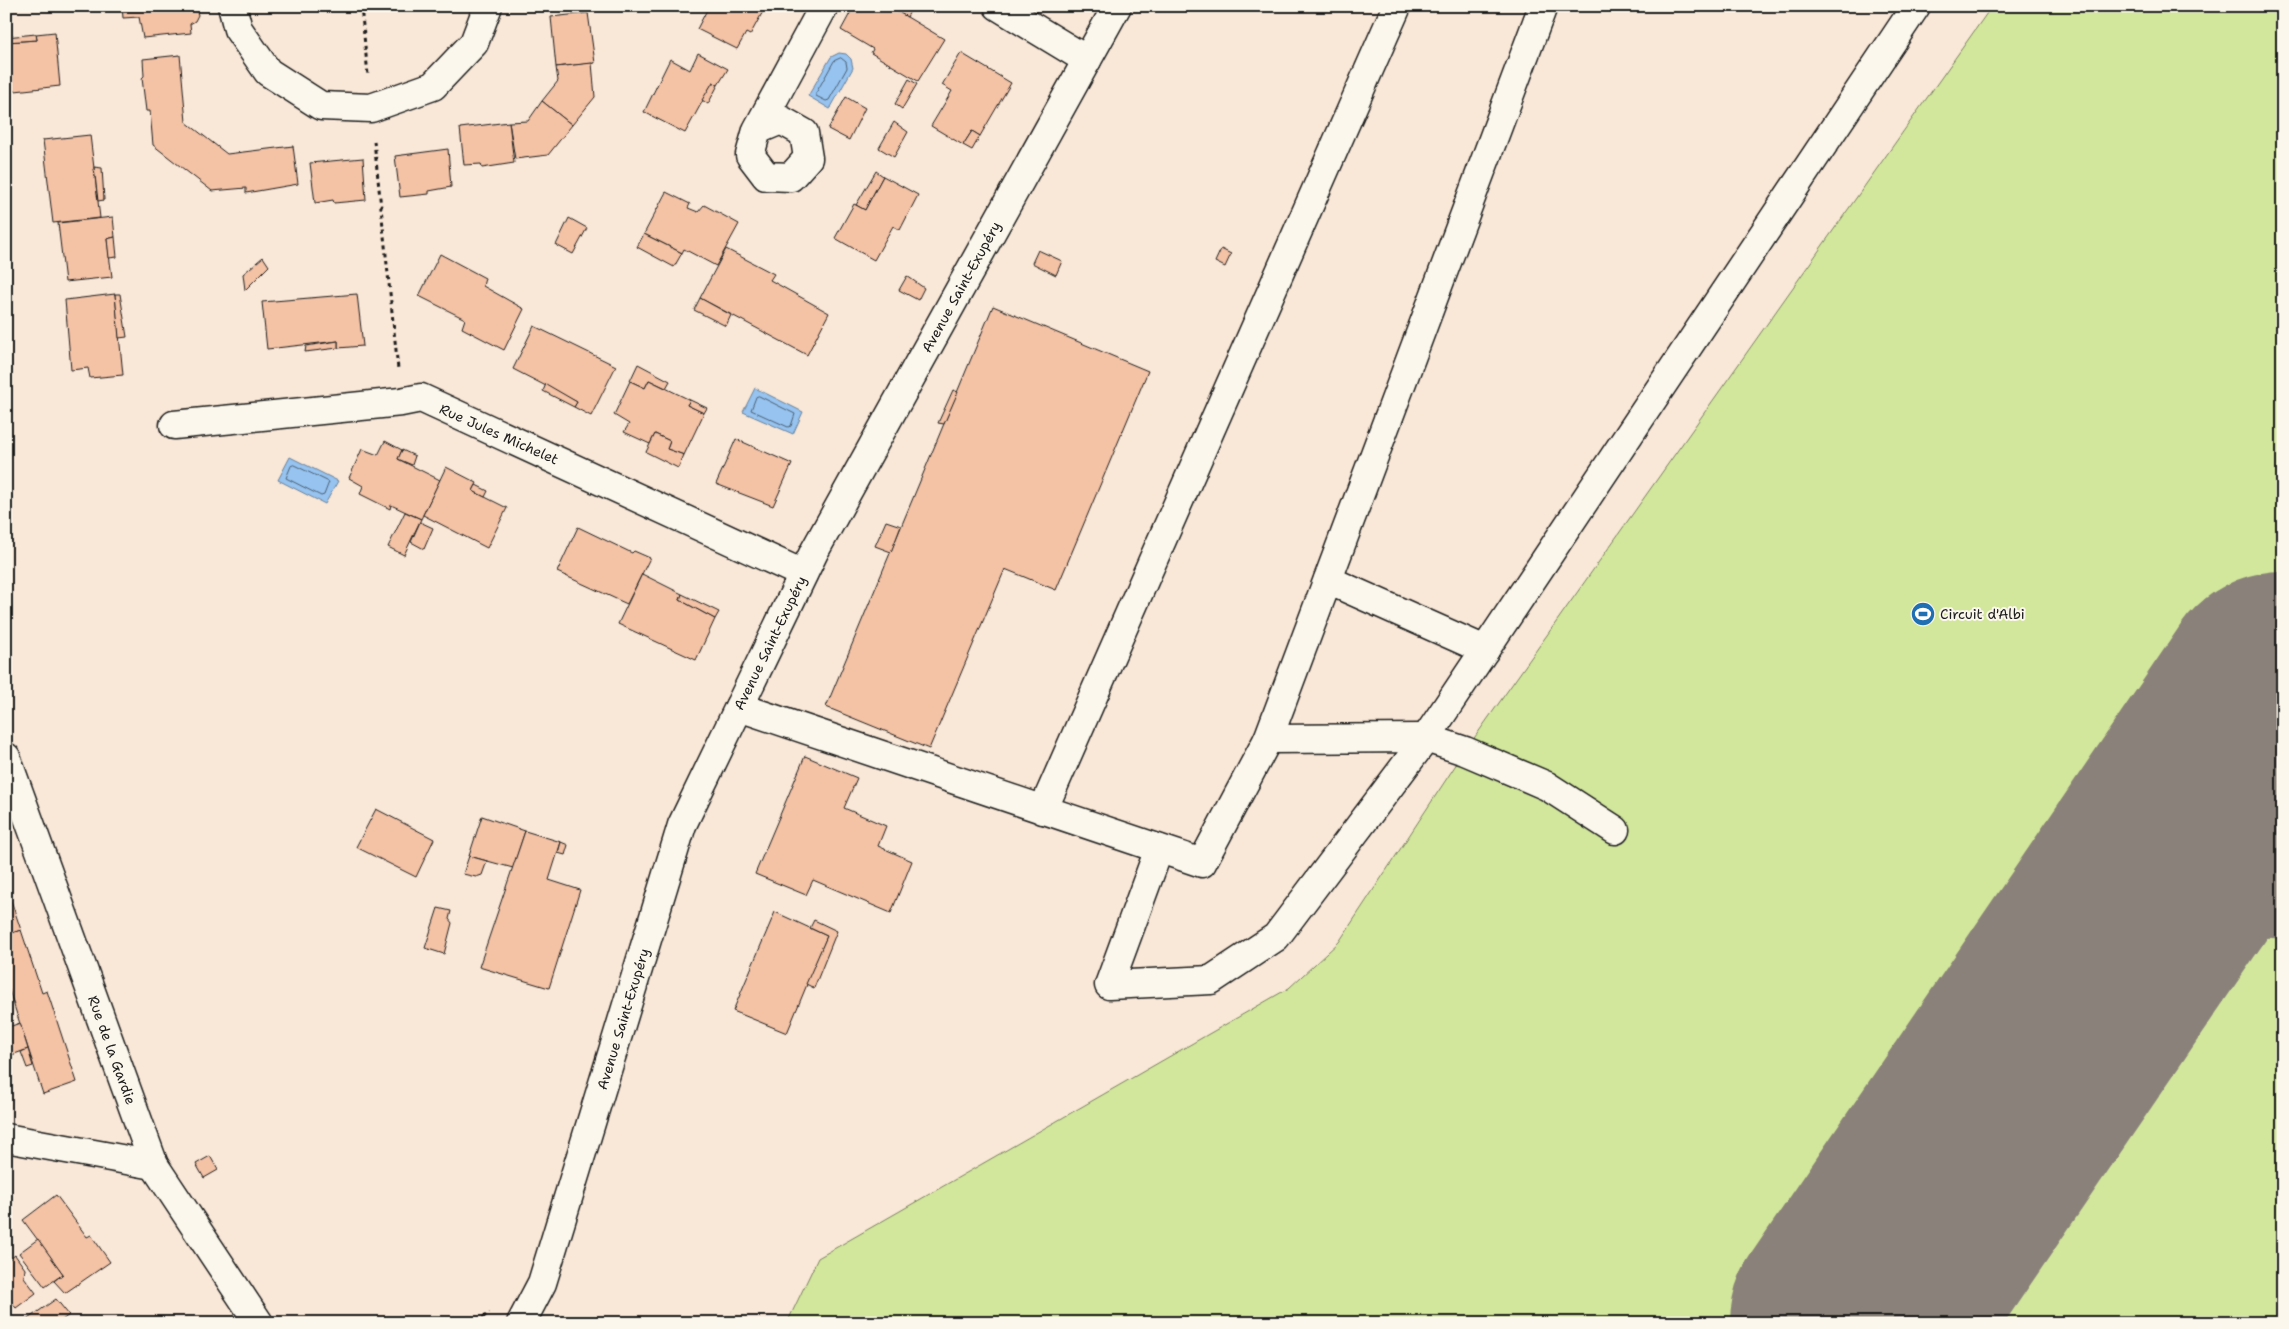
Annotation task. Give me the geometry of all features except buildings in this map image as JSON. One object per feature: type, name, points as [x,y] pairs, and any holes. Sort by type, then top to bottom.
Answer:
[{"type":"street","points":[[232,6],[238,29],[268,72],[321,106],[371,108],[433,86],[474,43],[488,6]]},
{"type":"street","points":[[757,130],[824,6]]},
{"type":"street","points":[[998,6],[1087,60]]},
{"type":"street","name":"Avenue Saint-Exupéry","points":[[521,1323],[542,1283],[682,824],[804,574],[1117,6]]},
{"type":"street","points":[[1043,810],[1397,6]]},
{"type":"street","points":[[739,707],[1202,863],[1268,739],[1543,6]]},
{"type":"street","points":[[1159,849],[1109,985],[1211,980],[1276,937],[1426,738],[1916,6]]},
{"type":"street","name":"Rue Jules Michelet","points":[[174,425],[402,402],[421,398],[804,574]]},
{"type":"street","points":[[1328,580],[1485,650]]},
{"type":"street","points":[[1268,739],[1426,738],[1466,751],[1547,786],[1615,830]]},
{"type":"street","name":"Rue de la Gardie","points":[[6,757],[154,1165],[259,1323]]},
{"type":"street","points":[[6,1138],[154,1165]]},
{"type":"path","points":[[361,6],[402,402]]},
{"type":"green space","name":"Circuit d'Albi","points":[[1992,6],[2283,6],[2283,1323],[787,1323],[818,1258],[1289,988],[1339,942],[1465,751]]},
{"type":"water","points":[[839,53],[846,54],[851,59],[853,68],[830,109],[808,96],[831,57]]},
{"type":"water","points":[[755,388],[803,412],[793,434],[743,412]]},
{"type":"water","points":[[290,457],[338,481],[325,504],[278,480]]},
{"type":"taxiway","points":[[2068,1009],[2139,933],[2179,904],[2216,892],[2249,887],[2283,889]]},
{"type":"runway","points":[[1854,1323],[2283,695]]},
{"type":"place","name":"Circuit d'Albi","points":[[1923,614]]}]
